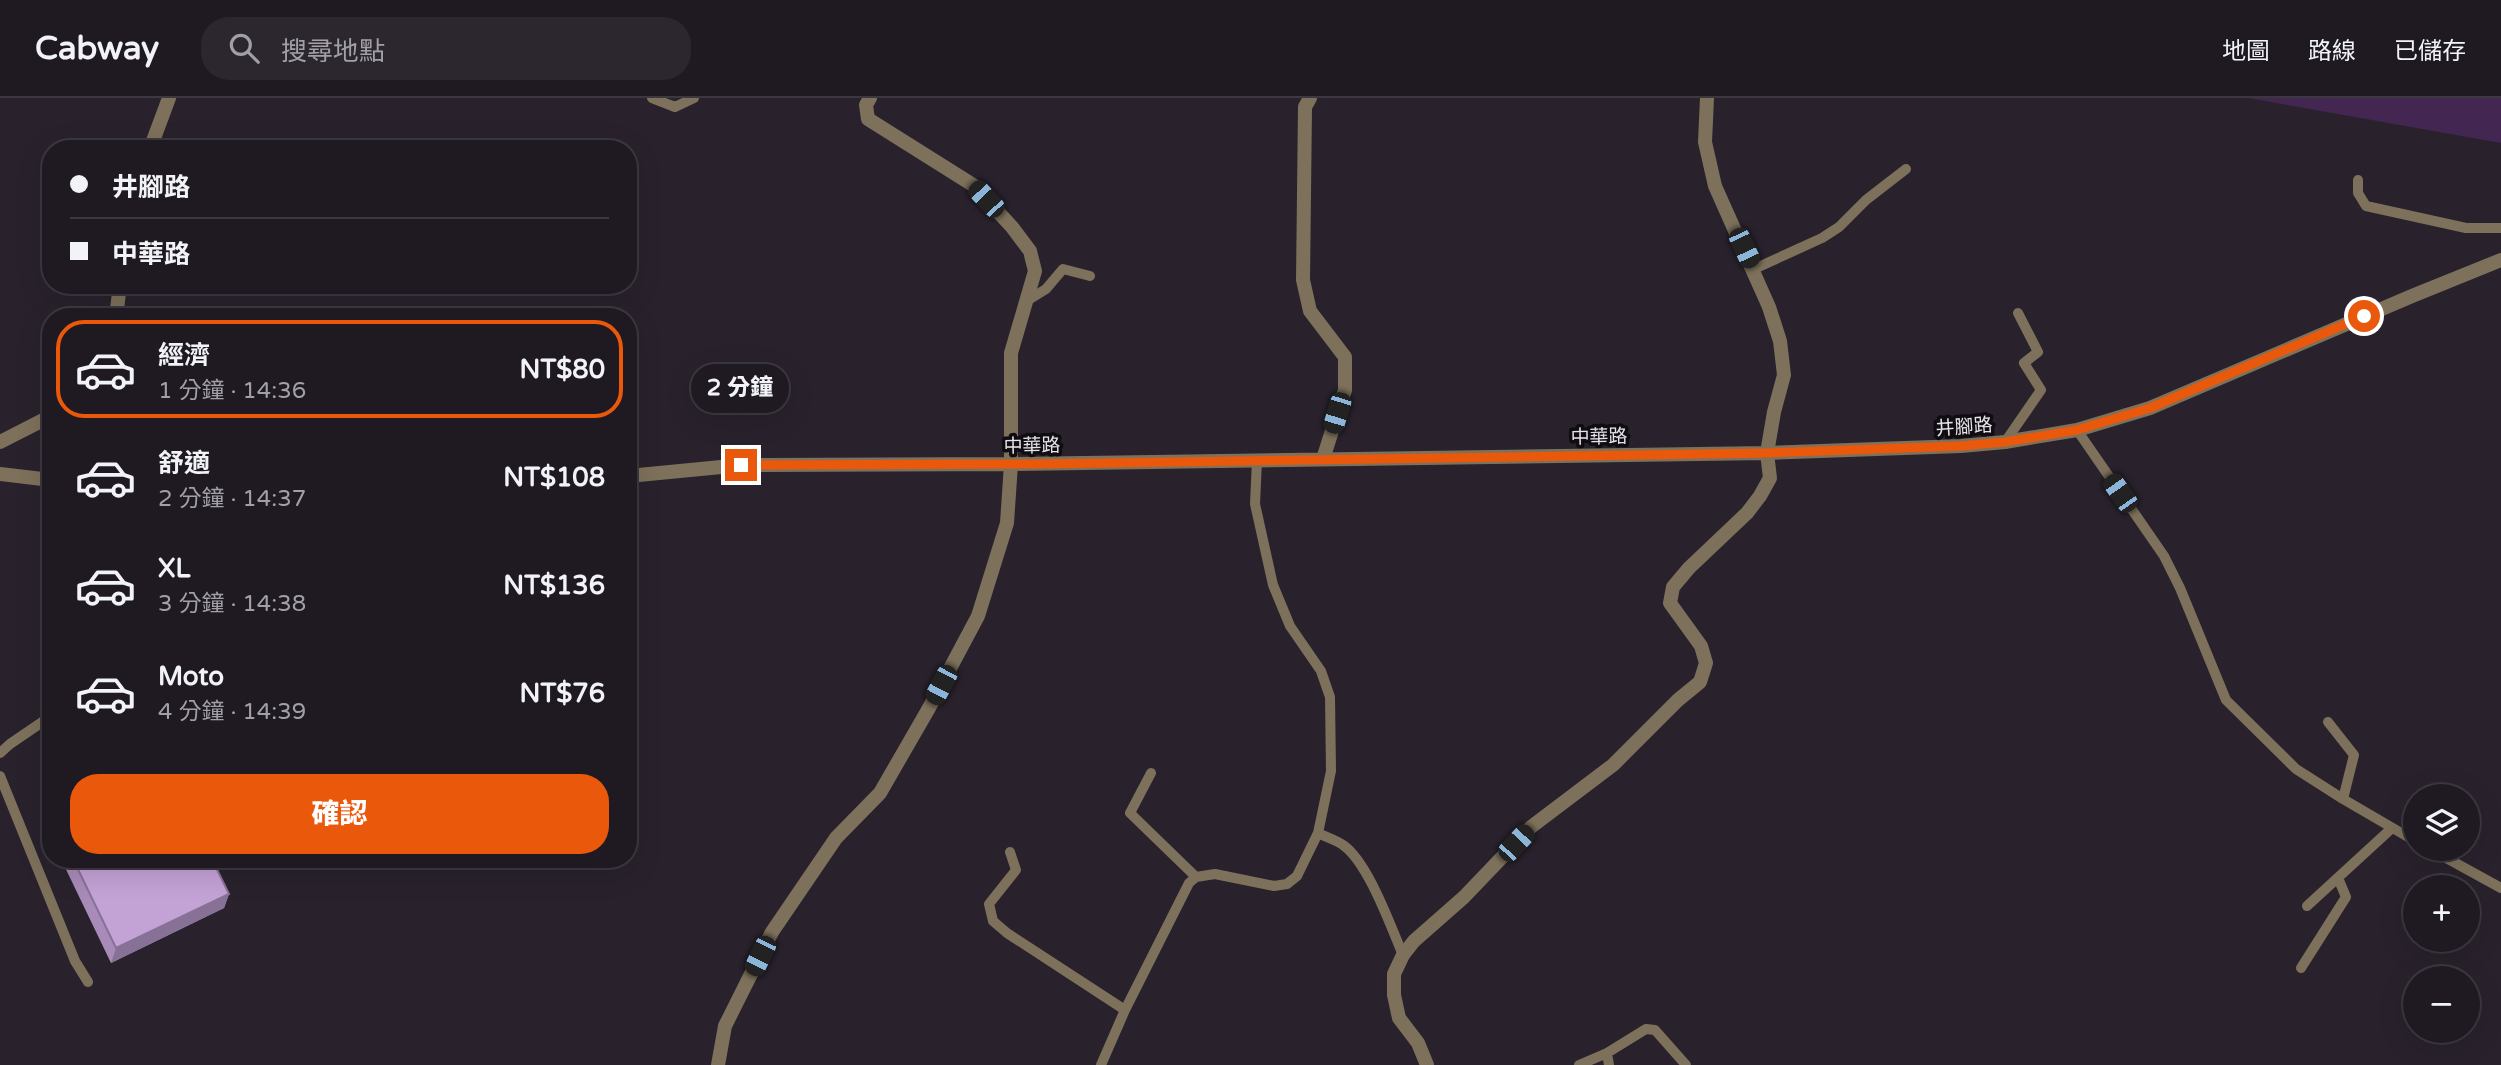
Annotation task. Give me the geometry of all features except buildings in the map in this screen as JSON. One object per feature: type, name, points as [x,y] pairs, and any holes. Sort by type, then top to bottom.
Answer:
[{"type":"street","points":[[153,140],[169,98]]},
{"type":"street","points":[[718,1065],[725,1026],[772,932],[836,838],[880,793],[929,708],[978,616],[1007,523],[1011,464],[1011,353],[1035,271],[1030,251],[973,185],[868,118],[866,105],[870,98]]},
{"type":"street","points":[[1310,98],[1305,107],[1303,280],[1310,312],[1345,357],[1345,390],[1323,459]]},
{"type":"street","points":[[1427,1065],[1418,1043],[1399,1018],[1394,995],[1394,974],[1403,956],[1414,941],[1464,897],[1531,827],[1613,765],[1678,700],[1700,682],[1706,663],[1704,655],[1701,646],[1670,603],[1673,587],[1746,513],[1770,478],[1767,453],[1784,375],[1780,341],[1754,269],[1715,186],[1705,142],[1707,98]]},
{"type":"street","name":"井腳路","points":[[1767,453],[1961,446],[2077,430],[2150,408],[2501,260]]},
{"type":"street","points":[[0,442],[42,421]]},
{"type":"street","name":"中華路","points":[[637,475],[741,465],[1011,464],[1767,453]]},
{"type":"street","points":[[0,474],[42,479]]},
{"type":"lane","points":[[652,98],[674,107],[694,98]]},
{"type":"lane","points":[[1754,269],[1822,238],[1839,227],[1866,200],[1906,169]]},
{"type":"lane","points":[[2358,180],[2358,193],[2367,206],[2466,228],[2501,228]]},
{"type":"lane","points":[[1025,302],[1046,289],[1062,269],[1090,276]]},
{"type":"lane","points":[[2005,442],[2041,390],[2024,363],[2038,352],[2018,313]]},
{"type":"lane","points":[[2077,430],[2164,556],[2227,700],[2296,769],[2403,834]]},
{"type":"lane","points":[[1101,1065],[1125,1010],[1189,883],[1196,877],[1215,874],[1274,886],[1287,884],[1297,876],[1318,833],[1331,771],[1330,697],[1321,671],[1290,626],[1273,585],[1255,504],[1257,460]]},
{"type":"lane","points":[[0,753],[42,722]]},
{"type":"lane","points":[[2328,722],[2354,755],[2343,799]]},
{"type":"lane","points":[[1151,773],[1130,813],[1196,877]]},
{"type":"lane","points":[[0,776],[75,961],[88,982]]},
{"type":"lane","points":[[2308,906],[2392,828]]},
{"type":"lane","points":[[1318,833],[1344,845],[1357,858],[1380,902],[1403,956]]},
{"type":"lane","points":[[1010,852],[1016,870],[989,904],[993,921],[1007,933],[1125,1010]]},
{"type":"lane","points":[[2452,861],[2501,888]]},
{"type":"lane","points":[[2301,968],[2346,897],[2338,878]]},
{"type":"lane","points":[[1579,1065],[1608,1059],[1646,1029],[1655,1030],[1686,1065]]},
{"type":"shaded area","points":[[2248,98],[2501,98],[2501,143]]},
{"type":"route","points":[[741,465],[1038,464],[1767,453],[2005,442],[2077,430],[2150,408],[2364,316]]}]
